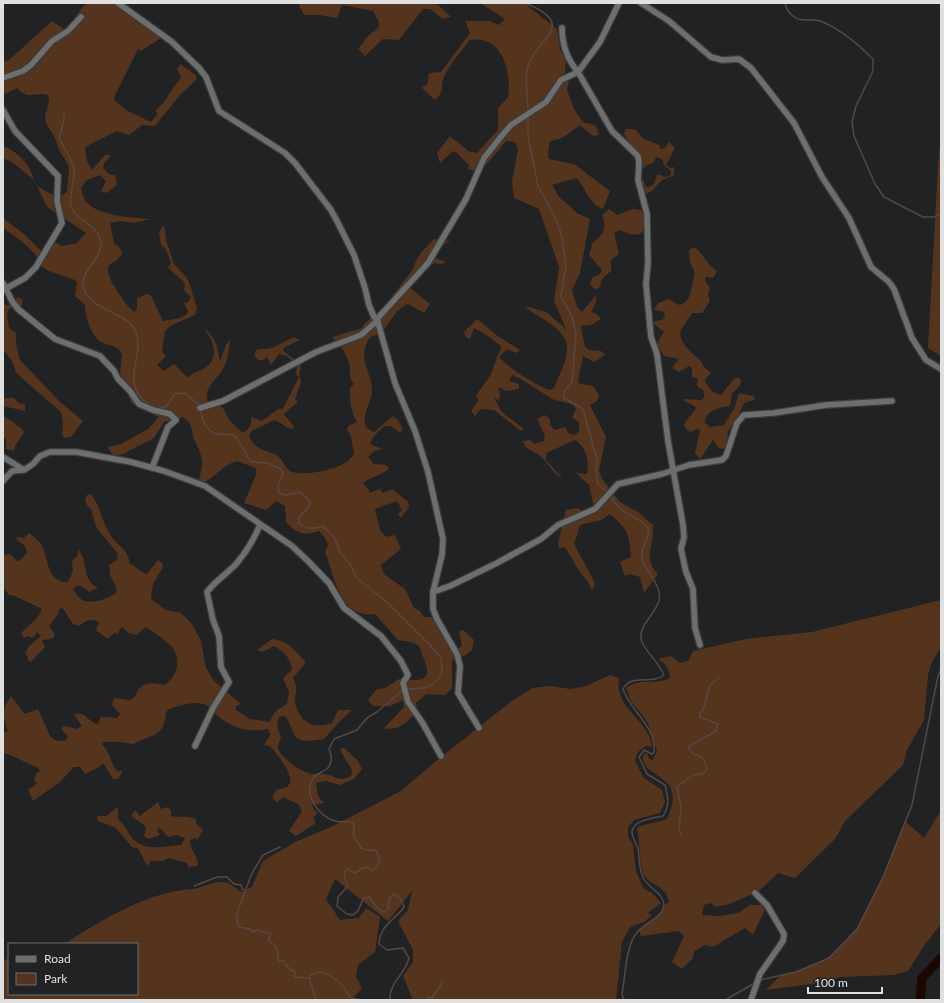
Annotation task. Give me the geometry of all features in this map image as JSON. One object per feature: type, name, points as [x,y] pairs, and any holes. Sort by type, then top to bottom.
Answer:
[{"type":"street","points":[[118,3],[172,42],[199,68],[206,77],[218,111],[284,153],[295,164],[331,210],[354,255],[369,305],[374,317],[377,320],[395,383],[415,431],[428,472],[443,539],[442,555],[433,592],[433,609],[436,619],[457,654],[460,666],[458,693],[479,728]]},
{"type":"street","points":[[200,408],[222,401],[316,352],[361,335],[377,320],[432,257],[466,199],[484,158],[499,138],[511,125],[546,102],[561,80],[578,72],[600,42],[619,3]]},
{"type":"street","points":[[641,3],[670,21],[711,57],[717,60],[739,59],[751,68],[797,128],[822,177],[848,218],[870,267],[890,282],[912,338],[926,360],[941,369]]},
{"type":"street","points":[[3,78],[23,71],[31,65],[52,40],[68,31],[80,17]]},
{"type":"street","points":[[562,28],[563,45],[572,64],[612,131],[638,156],[638,180],[647,214],[648,263],[646,284],[651,337],[657,354],[683,525],[684,537],[681,549],[686,572],[693,589],[695,628],[700,645]]},
{"type":"street","points":[[3,110],[15,131],[58,176],[57,202],[62,223],[36,267],[25,278],[4,287],[18,308],[55,339],[100,356],[139,404],[153,410],[170,414],[176,420],[168,427],[152,468]]},
{"type":"street","points":[[433,592],[450,586],[497,563],[541,539],[558,525],[595,509],[618,484],[689,465],[722,460],[726,456],[736,423],[744,415],[826,405],[892,401]]},
{"type":"street","points":[[3,482],[12,471],[24,470],[33,464],[40,456],[50,452],[76,452],[131,462],[152,468],[205,486],[234,504],[260,525],[292,546],[329,583],[344,608],[382,636],[401,661],[408,675],[403,683],[408,702],[422,722],[441,756]]},
{"type":"street","points":[[3,457],[24,470]]},
{"type":"street","points":[[195,746],[213,708],[229,682],[221,667],[219,636],[213,620],[207,592],[212,585],[238,562],[251,545],[260,525]]},
{"type":"street","points":[[751,1000],[760,974],[783,941],[784,934],[767,905],[755,893]]},
{"type":"green space","points":[[86,3],[117,3],[161,38],[141,51],[138,49],[115,95],[114,100],[126,110],[151,122],[157,115],[156,110],[163,103],[181,77],[177,69],[180,64],[196,75],[196,80],[181,94],[155,126],[142,125],[129,135],[117,131],[85,147],[87,161],[92,170],[106,154],[111,156],[104,163],[103,168],[110,175],[115,175],[117,185],[107,193],[101,191],[106,181],[100,175],[87,180],[81,188],[84,199],[97,210],[106,213],[151,219],[133,223],[121,221],[110,223],[114,243],[120,248],[122,254],[117,260],[108,266],[108,272],[112,283],[126,304],[134,312],[137,309],[137,298],[147,294],[151,296],[163,321],[180,318],[186,315],[188,311],[184,303],[188,302],[191,297],[184,290],[185,285],[183,281],[168,268],[171,263],[166,249],[161,245],[159,232],[164,225],[166,240],[174,264],[187,278],[197,309],[195,315],[170,326],[165,331],[162,351],[166,356],[157,365],[164,371],[174,364],[188,378],[208,366],[214,355],[210,337],[202,326],[213,338],[218,350],[220,361],[230,339],[225,364],[222,371],[209,388],[207,397],[211,404],[223,408],[231,422],[243,433],[250,426],[251,417],[262,421],[278,409],[283,409],[299,377],[296,374],[297,365],[287,356],[279,354],[271,365],[267,357],[263,360],[258,360],[254,355],[256,350],[272,348],[294,337],[300,340],[283,348],[284,352],[300,363],[301,369],[299,373],[301,383],[295,399],[298,402],[284,414],[295,428],[290,429],[275,420],[251,431],[249,437],[255,445],[261,449],[276,455],[290,471],[295,473],[317,472],[339,466],[351,458],[354,454],[351,436],[347,430],[348,426],[357,422],[353,414],[350,401],[350,388],[354,384],[350,377],[350,367],[346,355],[332,337],[362,328],[365,323],[384,307],[413,269],[421,252],[434,239],[447,241],[452,239],[440,247],[434,258],[446,262],[440,265],[435,263],[426,267],[409,287],[430,304],[424,313],[408,304],[403,307],[396,313],[381,332],[369,338],[364,353],[364,359],[372,388],[372,393],[366,412],[365,424],[368,429],[374,432],[393,416],[398,420],[403,429],[400,433],[391,426],[384,426],[374,436],[370,444],[382,449],[374,451],[368,457],[374,464],[386,465],[389,468],[363,483],[369,490],[369,493],[380,489],[383,493],[392,489],[408,502],[409,507],[401,518],[398,514],[402,510],[397,501],[375,509],[380,530],[386,537],[395,535],[401,549],[381,565],[384,574],[405,589],[414,608],[420,611],[424,617],[432,617],[454,651],[462,646],[459,631],[463,630],[474,640],[472,650],[464,656],[452,660],[452,688],[445,695],[426,694],[416,703],[417,710],[403,725],[389,729],[384,728],[404,707],[403,700],[390,706],[373,706],[368,700],[377,689],[386,687],[399,679],[419,680],[426,676],[426,665],[419,646],[412,642],[398,640],[375,614],[363,614],[354,610],[346,603],[340,594],[325,552],[328,545],[325,538],[319,531],[304,534],[294,529],[286,522],[285,506],[276,501],[266,510],[244,503],[256,475],[256,468],[237,461],[227,465],[203,483],[199,480],[202,468],[201,456],[191,426],[183,417],[164,422],[154,438],[121,455],[113,455],[107,447],[121,444],[148,429],[159,417],[140,409],[131,402],[120,374],[122,355],[119,349],[101,342],[94,335],[87,320],[85,305],[75,296],[77,283],[75,280],[49,271],[39,265],[35,254],[31,249],[3,228],[3,218],[24,234],[43,253],[44,246],[51,240],[62,246],[77,243],[86,233],[47,207],[37,186],[58,198],[67,192],[69,166],[59,150],[55,138],[46,123],[45,116],[49,101],[48,95],[28,95],[21,92],[17,88],[5,94],[3,93],[3,62],[9,60],[52,21],[65,30]]},
{"type":"green space","points":[[298,3],[436,3],[451,17],[443,19],[430,9],[423,9],[399,40],[383,39],[365,56],[358,49],[369,35],[378,28],[379,22],[373,11],[342,5],[337,18],[320,15],[304,15]]},
{"type":"green space","points":[[480,3],[524,3],[557,29],[560,49],[566,61],[565,75],[570,75],[567,90],[574,109],[584,123],[596,126],[599,135],[593,136],[580,125],[563,137],[550,141],[548,152],[549,159],[574,164],[610,191],[603,209],[594,204],[576,178],[552,185],[559,197],[577,213],[590,219],[580,273],[572,290],[577,307],[582,312],[596,295],[596,302],[591,312],[596,314],[601,319],[591,325],[581,326],[585,347],[589,350],[601,351],[605,355],[594,362],[583,356],[578,381],[580,384],[593,386],[599,395],[598,400],[590,405],[606,437],[599,470],[602,479],[620,502],[638,512],[653,525],[650,557],[653,568],[658,574],[644,593],[640,577],[630,574],[625,576],[620,562],[631,557],[628,537],[621,524],[610,514],[601,520],[580,525],[574,544],[595,583],[592,591],[589,583],[578,569],[571,556],[564,547],[559,548],[558,543],[566,510],[578,508],[587,514],[594,507],[589,485],[576,473],[587,474],[588,464],[585,451],[575,440],[546,453],[546,460],[563,479],[556,474],[542,458],[527,448],[523,441],[530,440],[534,444],[544,441],[545,436],[537,419],[545,415],[550,419],[550,425],[555,430],[565,427],[568,433],[574,435],[579,432],[579,422],[572,418],[576,409],[574,405],[552,399],[512,375],[509,381],[519,384],[519,389],[506,391],[498,387],[500,395],[499,400],[494,398],[502,412],[524,429],[521,431],[494,410],[481,409],[475,416],[471,411],[479,400],[476,397],[490,376],[502,347],[488,336],[474,328],[470,339],[466,337],[464,332],[477,319],[499,337],[520,350],[516,353],[507,349],[499,357],[522,376],[549,390],[554,388],[563,367],[567,350],[563,335],[556,328],[525,306],[546,312],[566,329],[554,301],[559,267],[539,209],[514,198],[512,181],[518,150],[515,142],[506,141],[487,164],[477,172],[468,169],[469,165],[453,151],[440,163],[437,153],[450,136],[468,151],[477,153],[498,130],[498,108],[508,97],[508,76],[502,57],[497,49],[490,43],[481,40],[470,40],[459,54],[445,76],[441,93],[435,100],[421,87],[427,85],[429,73],[441,72],[470,33],[465,21],[489,21],[499,25],[505,19]]},
{"type":"green space","points":[[626,129],[635,129],[644,139],[659,145],[661,149],[665,148],[669,142],[675,148],[666,165],[670,168],[674,167],[674,175],[662,180],[653,190],[646,194],[642,186],[641,173],[646,187],[649,187],[653,185],[657,174],[666,177],[671,175],[671,171],[664,165],[662,159],[656,157],[653,163],[647,165],[641,170],[642,158],[626,138],[624,132]]},
{"type":"green space","points":[[3,146],[13,151],[23,159],[30,169],[34,180],[12,162],[3,158]]},
{"type":"green space","points":[[941,148],[941,356],[928,348],[939,149]]},
{"type":"green space","points":[[609,209],[617,215],[633,209],[641,210],[645,218],[645,224],[642,233],[636,235],[619,230],[614,233],[619,254],[611,260],[611,271],[602,279],[600,287],[595,290],[590,284],[592,278],[600,274],[602,270],[589,255],[593,242],[600,237],[604,231],[604,220],[602,215]]},
{"type":"green space","points":[[694,247],[717,271],[713,278],[706,277],[705,281],[710,288],[708,295],[710,301],[702,313],[692,313],[681,330],[681,339],[686,347],[711,373],[706,378],[705,382],[713,392],[721,395],[734,379],[738,377],[741,380],[740,385],[732,394],[730,406],[718,408],[710,412],[705,423],[710,427],[724,425],[734,409],[739,393],[753,396],[755,399],[746,402],[743,406],[738,417],[729,430],[726,446],[723,449],[719,448],[713,440],[700,459],[695,453],[700,430],[697,429],[690,432],[684,425],[696,408],[684,401],[684,399],[702,400],[704,397],[704,391],[697,386],[698,379],[692,377],[692,368],[689,366],[679,372],[672,368],[679,359],[664,356],[662,352],[657,349],[658,341],[664,332],[654,324],[655,321],[662,320],[665,316],[664,312],[654,310],[658,303],[668,299],[679,305],[683,304],[689,298],[695,273],[690,262],[689,250]]},
{"type":"green space","points":[[18,297],[23,300],[21,309],[29,313],[41,326],[10,307],[7,314],[9,328],[16,333],[16,344],[20,360],[60,402],[83,421],[71,437],[65,438],[62,435],[63,423],[61,412],[16,373],[12,361],[3,349],[3,303],[8,306]]},
{"type":"green space","points":[[3,398],[14,398],[19,403],[25,404],[25,411],[3,406]]},
{"type":"green space","points":[[3,415],[21,428],[24,432],[15,446],[14,451],[6,449],[6,439],[3,437]]},
{"type":"green space","points":[[91,494],[111,536],[125,551],[130,564],[147,574],[158,560],[162,563],[163,567],[153,584],[151,599],[166,610],[181,613],[192,624],[201,641],[206,668],[214,681],[241,704],[236,706],[236,710],[250,719],[270,722],[276,711],[287,704],[289,692],[283,678],[292,670],[289,659],[284,653],[274,646],[263,652],[257,650],[272,639],[288,644],[306,662],[293,678],[296,688],[295,705],[304,720],[312,724],[327,725],[332,723],[338,710],[352,710],[324,739],[311,741],[298,739],[286,718],[284,716],[279,717],[277,725],[281,738],[278,746],[279,751],[295,766],[310,774],[324,774],[340,779],[347,778],[351,776],[352,770],[340,750],[343,747],[358,761],[362,769],[354,779],[340,785],[326,781],[316,783],[318,796],[324,803],[311,805],[317,813],[313,818],[316,823],[296,836],[289,831],[302,811],[299,805],[284,797],[277,802],[272,798],[276,790],[287,787],[291,782],[286,767],[270,746],[264,745],[270,735],[268,729],[248,730],[229,724],[203,704],[190,703],[169,709],[166,712],[165,721],[160,731],[134,744],[103,742],[102,745],[107,751],[117,771],[123,771],[118,779],[113,779],[103,763],[99,767],[85,774],[80,767],[74,767],[60,782],[33,801],[28,790],[37,783],[34,780],[36,774],[40,771],[38,768],[8,754],[3,754],[3,733],[8,731],[4,716],[4,709],[11,696],[25,714],[38,709],[50,736],[57,741],[62,741],[66,740],[68,736],[62,730],[62,727],[66,726],[77,729],[82,726],[74,715],[84,715],[98,724],[101,717],[117,718],[120,714],[112,705],[114,698],[130,700],[135,697],[143,685],[154,683],[164,685],[172,678],[177,668],[177,657],[172,647],[146,627],[136,635],[129,633],[122,627],[117,634],[114,633],[108,639],[96,630],[99,622],[95,620],[86,621],[79,626],[73,624],[62,607],[49,626],[54,633],[54,637],[51,639],[42,640],[45,647],[31,662],[27,659],[28,657],[25,654],[29,646],[41,636],[37,632],[33,638],[28,636],[24,638],[21,633],[37,618],[42,609],[15,596],[9,595],[3,587],[3,555],[10,554],[18,562],[27,553],[25,546],[16,539],[18,537],[24,538],[29,533],[41,544],[49,569],[56,578],[61,581],[68,582],[73,571],[72,561],[77,556],[78,549],[83,559],[89,580],[98,588],[89,592],[81,586],[76,586],[73,589],[81,599],[92,602],[102,600],[117,592],[115,584],[110,576],[109,565],[117,560],[118,554],[96,527],[91,509],[87,506],[85,501],[87,495]]},
{"type":"green space","points":[[941,600],[941,647],[932,662],[928,675],[924,720],[907,750],[903,765],[845,821],[835,839],[795,878],[778,873],[759,891],[730,904],[716,907],[711,903],[704,905],[702,915],[719,916],[738,913],[750,905],[767,905],[753,935],[745,928],[713,947],[705,945],[694,951],[693,958],[682,969],[672,962],[684,936],[679,931],[641,936],[639,929],[662,912],[664,905],[669,902],[665,892],[647,879],[642,871],[637,828],[667,819],[672,803],[672,792],[668,784],[649,769],[644,763],[643,755],[647,753],[649,759],[653,760],[657,751],[648,723],[631,701],[626,688],[637,683],[670,678],[667,667],[658,659],[671,656],[680,663],[688,661],[693,651],[746,639],[812,632]]},
{"type":"green space","points":[[610,675],[619,678],[621,698],[647,731],[652,747],[646,746],[638,752],[635,761],[644,778],[662,790],[665,802],[660,813],[634,820],[628,827],[628,837],[633,845],[636,871],[644,889],[652,893],[661,903],[648,913],[652,915],[644,922],[630,927],[622,942],[616,1000],[413,1000],[403,976],[413,962],[413,950],[398,921],[408,910],[412,891],[388,921],[335,879],[326,899],[340,920],[359,918],[366,908],[380,917],[375,952],[358,965],[356,977],[362,988],[351,1000],[3,1000],[3,960],[8,959],[8,995],[138,995],[138,943],[66,943],[109,917],[158,895],[219,882],[228,883],[241,892],[252,887],[263,861],[297,841],[331,827],[401,791],[436,761],[512,701],[532,688],[549,686],[571,689],[586,686]]},
{"type":"green space","points":[[158,802],[161,809],[168,807],[171,811],[171,816],[190,817],[196,819],[196,823],[203,830],[198,839],[195,838],[190,840],[198,866],[188,867],[187,863],[169,858],[163,861],[151,861],[147,866],[138,848],[132,847],[116,828],[98,821],[97,816],[106,816],[118,807],[118,819],[133,839],[138,843],[150,847],[181,845],[185,838],[176,835],[168,837],[160,828],[157,830],[160,835],[148,839],[144,836],[146,829],[145,826],[131,816],[135,810],[140,816]]},
{"type":"green space","points":[[941,810],[941,924],[923,947],[908,971],[894,975],[841,977],[825,982],[766,990],[781,975],[796,972],[829,958],[857,929],[883,877],[905,821],[924,838]]},
{"type":"waterway","points":[[389,3],[404,3]]},
{"type":"waterway","points":[[525,3],[542,11],[550,19],[552,26],[550,34],[531,59],[527,70],[526,86],[528,113]]},
{"type":"waterway","points":[[785,3],[791,14],[796,18],[802,20],[816,20],[827,24],[848,37],[873,59],[873,71],[856,106],[852,122],[854,136],[875,184],[884,197],[923,217],[934,217],[941,214]]},
{"type":"waterway","points":[[64,110],[64,120],[59,138],[70,158],[74,171],[70,204],[74,212],[96,231],[101,243],[98,255],[84,277],[84,289],[94,302],[126,320],[136,332],[138,350],[134,377],[138,393],[149,405],[160,408],[166,407],[175,394],[185,393],[199,405],[204,423],[210,431],[216,434],[234,435],[252,462],[268,463],[281,469],[283,475],[278,484],[279,493],[285,495],[300,492],[310,501],[309,507],[299,517],[299,523],[305,527],[311,528],[323,526],[334,537],[340,552],[350,564],[357,578],[388,603],[441,658],[442,673],[435,682],[427,687],[406,689]]},
{"type":"waterway","points":[[528,116],[528,136],[538,186],[554,215],[561,233],[566,265],[561,296],[572,317],[576,334],[572,382],[564,392],[564,398],[583,409],[597,460],[596,471],[598,484],[608,493]]},
{"type":"waterway","points":[[610,496],[620,509],[645,524],[648,530],[647,538],[642,550],[642,559],[659,590],[660,595],[657,606],[642,629],[641,639],[644,647],[662,670],[664,675],[654,679],[631,681],[623,689],[631,705],[647,727],[654,743],[654,752],[652,754],[644,750],[639,757],[647,774],[665,785],[668,801],[667,808],[663,816],[640,822],[633,828],[632,832],[638,849],[642,875],[646,882],[662,898],[664,905],[660,914],[638,931],[632,941],[628,955],[622,994],[624,1000]]},
{"type":"waterway","points":[[760,980],[796,972],[829,958],[857,929],[883,877],[912,805],[938,676],[941,669]]},
{"type":"waterway","points":[[681,835],[679,828],[681,807],[677,787],[693,775],[704,773],[707,769],[703,758],[692,753],[688,747],[716,731],[718,724],[700,717],[700,712],[703,710],[710,685],[720,677]]},
{"type":"waterway","points":[[390,1000],[390,994],[394,984],[409,958],[403,948],[387,950],[379,944],[382,932],[404,907],[399,898],[393,894],[388,902],[389,908],[384,912],[378,909],[369,897],[363,899],[358,911],[353,915],[347,914],[337,906],[338,897],[348,886],[345,880],[345,871],[347,869],[355,873],[365,867],[372,870],[377,867],[380,861],[376,850],[361,848],[353,834],[353,823],[335,821],[323,814],[318,809],[311,797],[310,790],[314,777],[326,770],[331,762],[329,749],[334,739],[357,730],[367,718],[377,712],[403,690]]},
{"type":"waterway","points":[[280,847],[263,855],[252,873],[236,916],[239,927],[250,929],[253,932],[258,930],[270,934],[269,941],[277,948],[279,961],[283,960],[291,971],[293,969],[295,972],[295,977],[309,978],[312,974],[321,972],[335,979],[342,985],[351,998],[362,1000]]},
{"type":"waterway","points":[[194,886],[217,877],[227,877],[234,884],[241,885],[242,889],[245,890]]},
{"type":"waterway","points":[[920,1000],[922,978],[941,958]]},
{"type":"waterway","points":[[309,978],[316,1000]]},
{"type":"waterway","points":[[427,1000],[428,997],[432,998],[443,982]]},
{"type":"waterway","points":[[725,1000],[755,983]]}]
